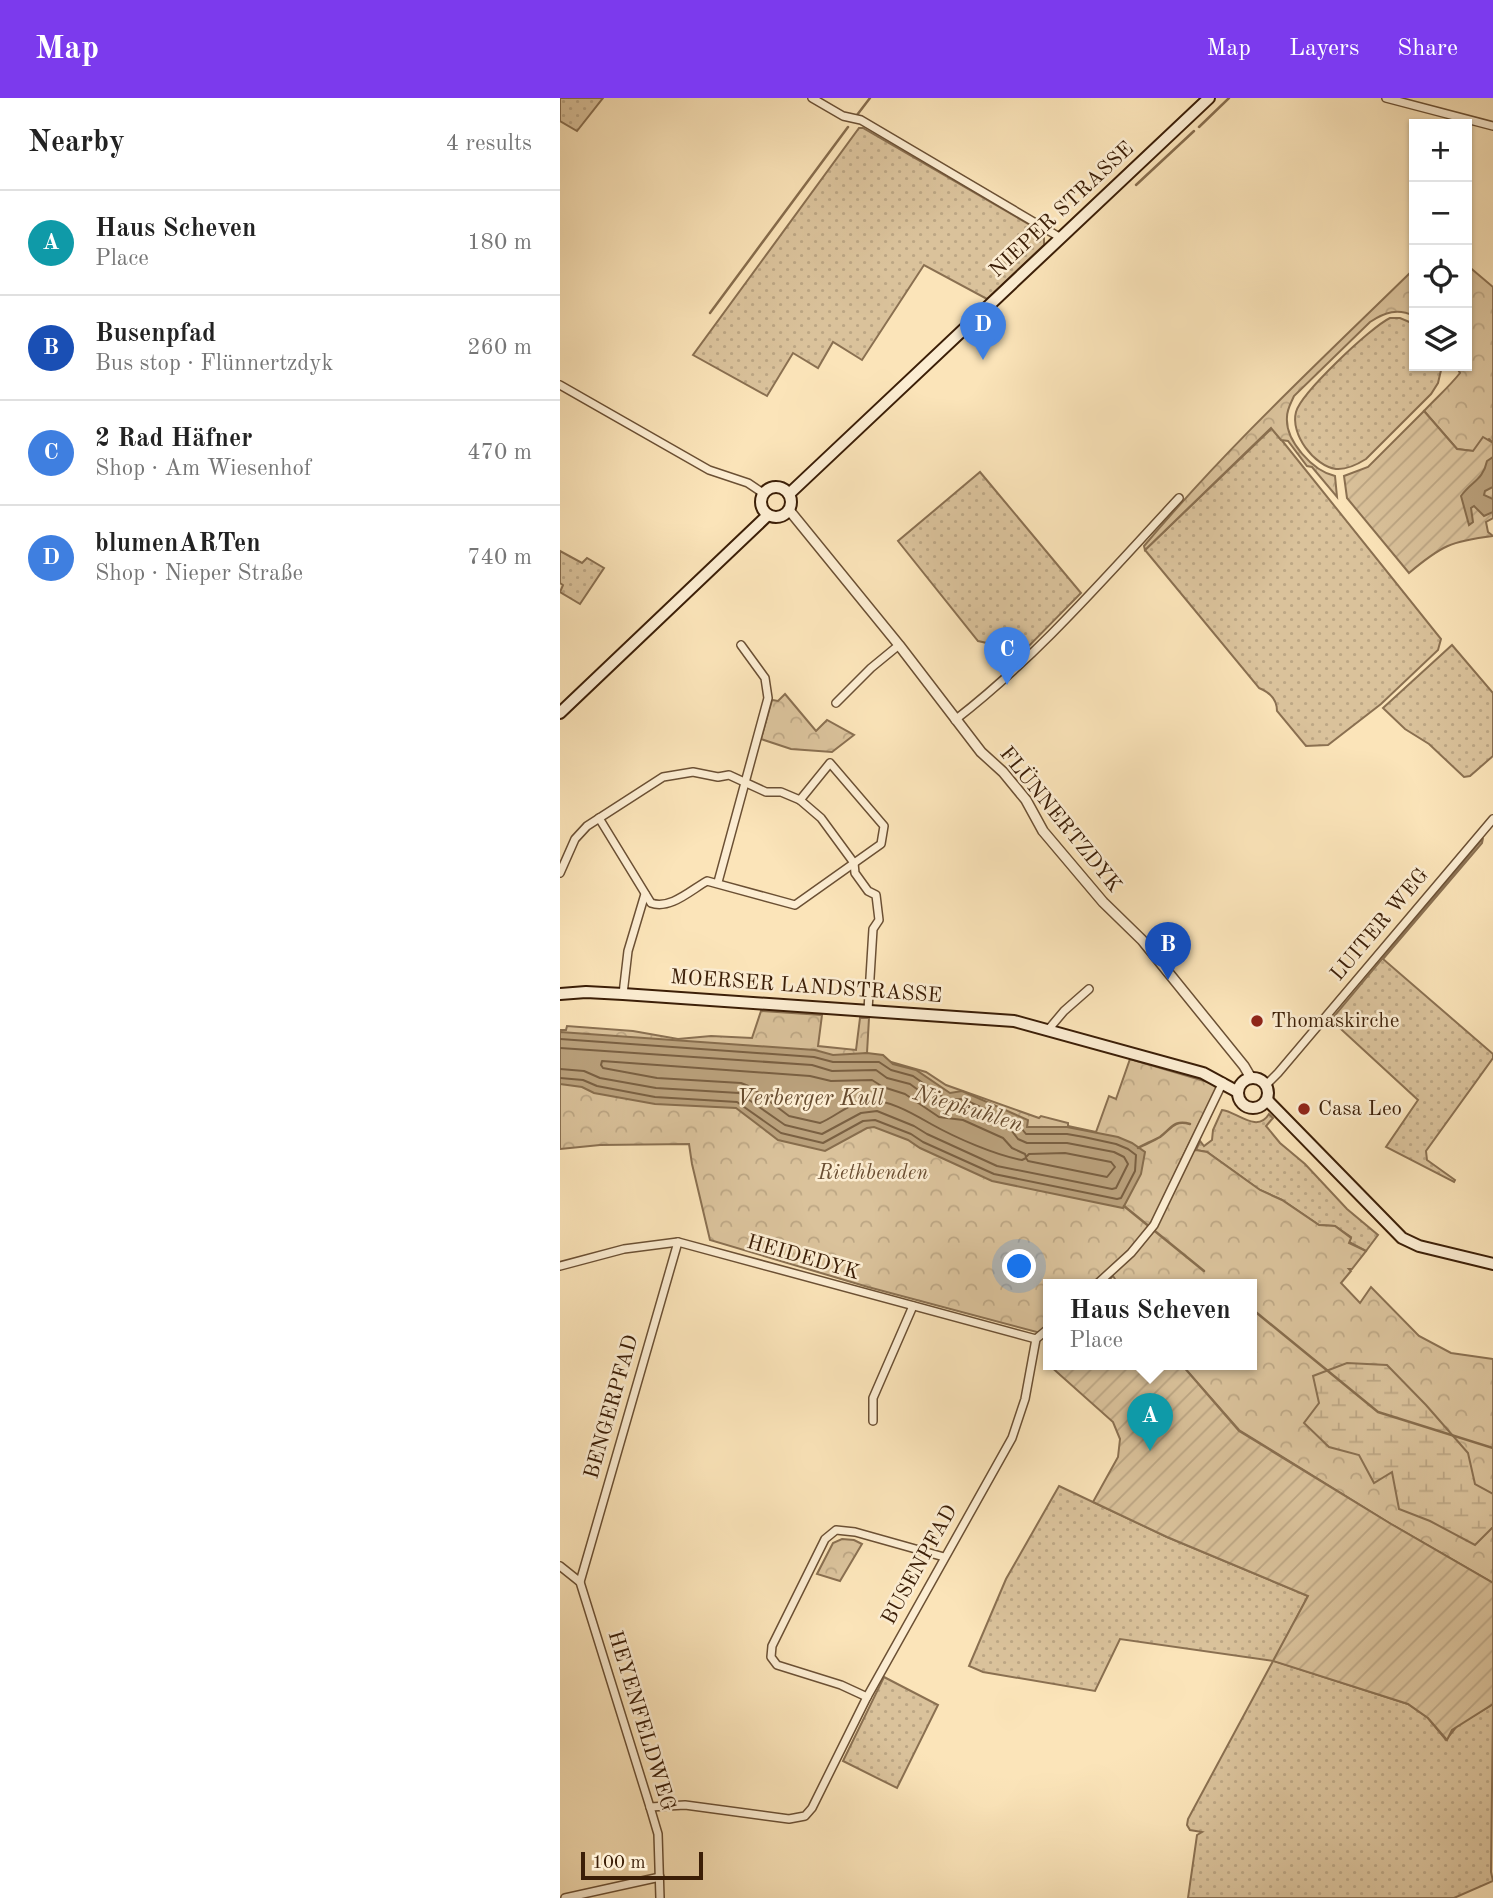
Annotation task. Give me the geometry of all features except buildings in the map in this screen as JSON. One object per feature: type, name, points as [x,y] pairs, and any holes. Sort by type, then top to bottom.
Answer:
[{"type":"main road","name":"NIEPER STRASSE","points":[[789,494],[1209,98]]},
{"type":"main road","points":[[560,713],[768,515],[782,516],[789,510],[789,494],[779,486],[770,487],[764,492],[761,502],[768,515]]},
{"type":"main road","name":"MOERSER LANDSTRASSE","points":[[560,994],[623,994],[1014,1021],[1189,1068],[1223,1082],[1238,1092]]},
{"type":"main road","points":[[1251,1078],[1259,1079],[1266,1085],[1269,1092],[1267,1100],[1257,1108],[1249,1108],[1241,1103],[1238,1092],[1242,1083],[1251,1078]]},
{"type":"main road","points":[[1267,1100],[1402,1238],[1419,1247],[1493,1264]]},
{"type":"street","points":[[812,98],[843,116],[861,120],[1061,238]]},
{"type":"street","points":[[1386,98],[1493,127]]},
{"type":"street","points":[[560,385],[709,470],[764,492]]},
{"type":"street","points":[[955,720],[989,693],[1061,623],[1180,498]]},
{"type":"street","name":"FLÜNNERTZDYK","points":[[789,510],[899,645],[981,752],[1012,783],[1030,806],[1043,831],[1094,891],[1134,931],[1251,1078]]},
{"type":"street","points":[[718,883],[768,698],[765,678],[741,645]]},
{"type":"street","points":[[836,703],[899,645]]},
{"type":"street","points":[[599,818],[651,903],[660,906],[707,881],[795,905],[881,844],[884,826],[832,764],[827,764],[800,800]]},
{"type":"street","points":[[561,869],[575,839],[587,826],[663,778],[683,772],[718,777],[729,775],[745,780],[751,786],[766,792],[781,792],[800,800],[821,818],[853,863],[855,873],[868,891],[876,895],[879,920],[873,929],[868,1010]]},
{"type":"street","name":"LUITER WEG","points":[[1266,1085],[1493,819]]},
{"type":"street","points":[[623,994],[628,951],[645,894]]},
{"type":"street","points":[[1048,1030],[1064,1011],[1089,989]]},
{"type":"street","points":[[1103,1279],[1131,1253],[1152,1228],[1223,1082]]},
{"type":"street","name":"HEIDEDYK","points":[[560,1266],[624,1249],[678,1241],[1036,1339]]},
{"type":"street","name":"BENGERPFAD","points":[[580,1581],[678,1241]]},
{"type":"street","points":[[873,1421],[873,1398],[913,1306]]},
{"type":"street","points":[[1036,1339],[1043,1333]]},
{"type":"street","name":"BUSENPFAD","points":[[650,1807],[685,1805],[789,1819],[805,1816],[812,1808],[867,1697],[1012,1438],[1025,1399],[1036,1339]]},
{"type":"street","points":[[867,1697],[841,1685],[782,1667],[771,1657],[772,1646],[825,1539],[836,1530],[855,1531],[944,1557]]},
{"type":"street","points":[[560,1566],[580,1581]]},
{"type":"street","name":"HEYENFELDWEG","points":[[580,1581],[658,1834],[660,1898]]},
{"type":"street","points":[[565,1898],[660,1877]]},
{"type":"green space","points":[[560,98],[603,98],[577,131],[560,121]]},
{"type":"green space","points":[[859,128],[1044,233],[1044,245],[987,299],[924,265],[862,360],[833,342],[818,368],[793,353],[767,396],[693,355]]},
{"type":"green space","points":[[1472,269],[1493,287],[1493,443],[1489,439],[1473,451],[1457,449],[1424,411],[1460,373],[1459,371],[1472,371]]},
{"type":"green space","points":[[1409,274],[1409,314],[1392,312],[1370,322],[1294,396],[1288,409],[1288,426],[1296,445],[1318,468],[1335,476],[1337,497],[1312,467],[1307,466],[1288,441],[1281,440],[1271,428],[1145,550],[1144,546],[1208,474]]},
{"type":"green space","points":[[1390,318],[1409,322],[1409,371],[1441,371],[1438,383],[1431,394],[1366,459],[1344,469],[1328,467],[1312,455],[1300,439],[1295,421],[1296,412],[1310,391],[1338,361]]},
{"type":"green space","points":[[1424,411],[1457,449],[1473,451],[1483,437],[1493,443],[1493,518],[1486,522],[1488,532],[1493,536],[1447,546],[1409,573],[1347,498],[1344,476],[1368,467]]},
{"type":"green space","points":[[1272,428],[1441,639],[1438,650],[1381,704],[1328,745],[1306,746],[1277,711],[1272,696],[1259,688],[1145,550]]},
{"type":"green space","points":[[980,472],[1081,593],[1024,651],[978,641],[898,541]]},
{"type":"green space","points":[[560,551],[582,563],[587,558],[604,568],[580,604],[560,592],[563,585],[560,583]]},
{"type":"green space","points":[[1452,645],[1493,693],[1493,756],[1470,776],[1464,777],[1429,744],[1405,729],[1383,708]]},
{"type":"green space","points":[[785,694],[816,731],[827,720],[854,735],[832,752],[791,749],[761,739],[772,700],[778,701]]},
{"type":"green space","points":[[1483,838],[1482,843],[1383,959],[1493,1054],[1493,1058],[1426,1151],[1427,1160],[1455,1180],[1454,1182],[1386,1147],[1418,1100],[1331,1020]]},
{"type":"green space","name":"Riethbenden","points":[[761,1011],[822,1015],[818,1046],[856,1050],[860,1018],[869,1018],[867,1053],[863,1054],[926,1072],[946,1085],[1039,1118],[1041,1116],[1096,1132],[1109,1096],[1116,1099],[1130,1059],[1218,1085],[1182,1158],[1196,1150],[1207,1152],[1260,1190],[1282,1200],[1319,1225],[1335,1226],[1351,1238],[1349,1243],[1366,1251],[1352,1269],[1349,1269],[1351,1271],[1341,1283],[1360,1303],[1371,1287],[1419,1336],[1451,1353],[1493,1359],[1493,1583],[1239,1430],[1186,1370],[1257,1370],[1257,1279],[1115,1279],[1113,1276],[1110,1279],[1043,1279],[1043,1334],[868,1287],[710,1240],[689,1144],[600,1145],[560,1149],[560,1030],[566,1030],[567,1026],[633,1031],[678,1039],[711,1036],[752,1038]]},
{"type":"green space","points":[[1222,1110],[1253,1122],[1264,1120],[1269,1114],[1273,1118],[1266,1126],[1280,1143],[1305,1164],[1347,1209],[1378,1235],[1366,1251],[1349,1242],[1351,1237],[1335,1226],[1319,1225],[1282,1200],[1260,1190],[1207,1152],[1196,1150],[1200,1141],[1204,1146],[1212,1140],[1213,1130]]},
{"type":"green space","points":[[1347,1363],[1387,1365],[1468,1453],[1475,1484],[1493,1494],[1493,1527],[1475,1545],[1430,1521],[1399,1509],[1392,1472],[1374,1483],[1359,1455],[1329,1447],[1304,1423],[1319,1403],[1313,1376]]},
{"type":"green space","points":[[1055,1370],[1186,1370],[1239,1431],[1493,1583],[1493,1704],[1452,1730],[1447,1740],[1428,1718],[1408,1704],[1273,1661],[1308,1596],[1167,1537],[1093,1502],[1118,1457],[1120,1439],[1113,1422]]},
{"type":"green space","points":[[1059,1486],[1167,1537],[1308,1596],[1274,1661],[1408,1704],[1428,1718],[1446,1740],[1458,1725],[1493,1704],[1493,1881],[1454,1898],[1188,1898],[1197,1835],[1202,1832],[1190,1830],[1188,1819],[1273,1661],[1120,1639],[1095,1691],[983,1672],[969,1666],[1006,1579]]},
{"type":"green space","points":[[842,1539],[862,1544],[840,1581],[817,1574],[833,1543]]},
{"type":"green space","points":[[884,1677],[938,1705],[897,1788],[843,1761]]},
{"type":"water","points":[[1493,457],[1493,487],[1485,491],[1484,495],[1493,499],[1493,512],[1484,516],[1474,506],[1471,508],[1473,522],[1469,525],[1461,496],[1480,476],[1487,461]]},
{"type":"water","name":"Verberger Kull","points":[[560,1032],[815,1050],[833,1055],[883,1055],[893,1064],[916,1070],[950,1093],[962,1091],[1028,1120],[1027,1127],[1067,1127],[1118,1137],[1132,1143],[1145,1152],[1141,1174],[1123,1208],[992,1181],[908,1140],[874,1127],[867,1128],[825,1151],[778,1140],[736,1108],[655,1104],[560,1084]]},
{"type":"waterway","points":[[857,115],[870,98]]},
{"type":"waterway","points":[[1199,127],[1229,98]]},
{"type":"waterway","points":[[710,313],[848,127]]},
{"type":"waterway","points":[[1136,185],[1194,131]]},
{"type":"waterway","points":[[1138,1148],[1160,1137],[1176,1124],[1190,1124]]},
{"type":"waterway","name":"Niepkuhlen","points":[[1124,1206],[1204,1271]]},
{"type":"waterway","name":"Niepkuhlen","points":[[1257,1313],[1378,1412],[1493,1448]]},
{"type":"place","name":"blumenARTen","points":[[983,360]]},
{"type":"place","name":"2 Rad Häfner","points":[[1007,685]]},
{"type":"place","name":"Busenpfad","points":[[1168,980]]},
{"type":"place","name":"Thomaskirche","points":[[1257,1021]]},
{"type":"place","name":"Casa Leo","points":[[1304,1109]]},
{"type":"place","name":"Haus Scheven","points":[[1150,1451]]}]
